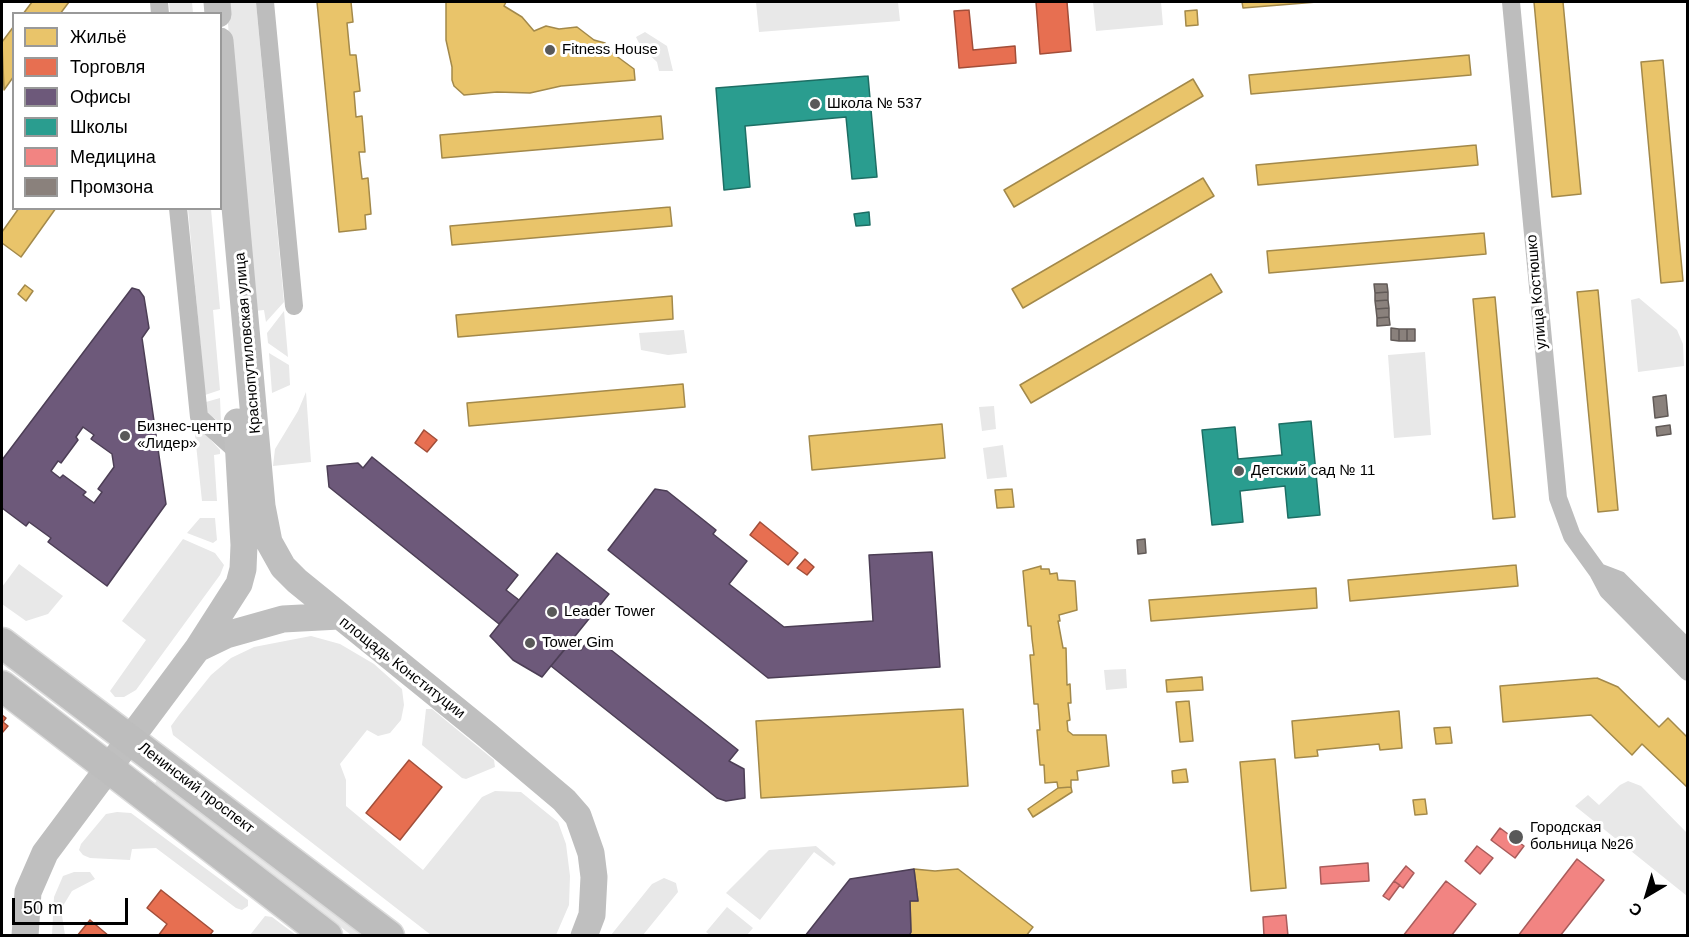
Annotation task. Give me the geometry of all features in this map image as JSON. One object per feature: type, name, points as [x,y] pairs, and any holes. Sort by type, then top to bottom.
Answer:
[{"type":"main road","name":"Краснопутиловская улица","points":[[222,63],[262,506],[269,542],[283,567],[339,616]]},
{"type":"main road","name":"Краснопутиловская улица","points":[[198,648],[231,599],[243,569],[239,453],[220,210]]},
{"type":"main road","name":"площадь Конституции","points":[[198,648],[236,632],[283,619],[339,616],[512,756],[564,800],[578,816],[591,853],[594,877],[592,915],[584,936]]},
{"type":"main road","name":"Ленинский проспект","points":[[2,643],[131,738],[389,936]]},
{"type":"main road","points":[[25,936],[28,892],[45,852],[198,648]]},
{"type":"main road","points":[[2,686],[327,936]]},
{"type":"street","points":[[265,2],[294,306]]},
{"type":"street","name":"улица Костюшко","points":[[1511,2],[1555,482],[1572,536],[1598,572],[1608,591],[1688,672]]},
{"type":"street","name":"Краснопутиловская улица","points":[[178,210],[199,417],[239,453]]},
{"type":"street","name":"улица Костюшко","points":[[1598,572],[1619,580],[1688,649]]},
{"type":"shaded area","points":[[169,2],[192,2],[193,12],[170,12]]},
{"type":"shaded area","points":[[226,2],[256,2],[284,302],[266,322],[264,310],[254,311]]},
{"type":"shaded area","points":[[756,2],[898,2],[900,21],[759,32]]},
{"type":"shaded area","points":[[1093,2],[1161,2],[1163,25],[1096,31]]},
{"type":"shaded area","points":[[645,32],[667,46],[673,71],[659,71],[657,62],[641,47],[636,37]]},
{"type":"shaded area","points":[[188,210],[211,210],[220,309],[213,310],[220,390],[205,395]]},
{"type":"shaded area","points":[[1639,298],[1677,330],[1683,344],[1684,366],[1638,372],[1631,300]]},
{"type":"shaded area","points":[[284,311],[288,357],[268,343],[267,333]]},
{"type":"shaded area","points":[[684,330],[687,353],[668,355],[641,350],[639,333]]},
{"type":"shaded area","points":[[1425,352],[1431,435],[1394,438],[1388,355]]},
{"type":"shaded area","points":[[269,353],[289,365],[290,385],[272,393]]},
{"type":"shaded area","points":[[306,392],[311,462],[273,466],[275,449],[298,411]]},
{"type":"shaded area","points":[[220,398],[221,423],[207,413],[206,402]]},
{"type":"shaded area","points":[[994,406],[996,429],[982,431],[979,407]]},
{"type":"shaded area","points":[[197,425],[220,450],[220,454],[214,455],[217,501],[202,501],[195,435]]},
{"type":"shaded area","points":[[1003,445],[1007,477],[987,479],[983,448]]},
{"type":"shaded area","points":[[200,518],[215,518],[217,540],[213,543],[187,533]]},
{"type":"shaded area","points":[[183,539],[215,553],[224,565],[220,575],[136,690],[124,697],[115,697],[110,691],[146,640],[122,621]]},
{"type":"shaded area","points":[[19,564],[63,596],[48,614],[26,621],[2,604],[2,587]]},
{"type":"shaded area","points":[[311,636],[340,644],[374,664],[402,689],[404,705],[401,720],[390,733],[378,736],[367,730],[340,764],[346,780],[346,806],[423,870],[482,797],[495,791],[521,792],[558,822],[566,844],[570,876],[569,905],[556,935],[431,935],[173,735],[171,726],[179,715],[211,675],[231,658],[254,647]]},
{"type":"shaded area","points":[[1126,669],[1127,688],[1106,690],[1104,670]]},
{"type":"shaded area","points":[[426,709],[432,709],[494,760],[495,767],[466,779],[462,778],[422,745]]},
{"type":"shaded area","points":[[161,775],[367,935],[351,935],[155,783]]},
{"type":"shaded area","points":[[1628,781],[1641,786],[1687,833],[1687,896],[1575,806],[1588,795],[1599,805],[1620,785]]},
{"type":"shaded area","points":[[131,813],[248,900],[248,906],[242,910],[236,908],[156,848],[132,849],[130,860],[90,858],[83,855],[79,850],[81,844],[106,814]]},
{"type":"shaded area","points":[[816,846],[836,863],[833,866],[814,852],[760,920],[726,893],[769,850]]},
{"type":"shaded area","points":[[74,872],[90,872],[95,879],[72,891],[61,909],[65,935],[52,935],[54,897],[63,876]]},
{"type":"shaded area","points":[[664,878],[676,883],[678,892],[643,935],[611,935],[652,884]]},
{"type":"shaded area","points":[[727,907],[753,928],[747,935],[710,935],[706,932]]},
{"type":"shaded area","points":[[265,916],[272,917],[296,935],[250,935]]},
{"type":"building: Жильё","points":[[32,2],[69,2],[62,12],[24,12]]},
{"type":"building: Жильё","points":[[317,2],[351,2],[353,22],[347,23],[350,55],[356,55],[360,91],[354,92],[356,117],[362,116],[365,152],[359,152],[362,179],[368,178],[371,214],[365,215],[366,229],[339,232]]},
{"type":"building: Жильё","points":[[446,2],[506,2],[504,6],[522,17],[534,31],[546,26],[559,29],[577,27],[594,40],[605,43],[611,52],[634,69],[635,80],[561,86],[530,93],[497,92],[464,95],[454,86],[452,80],[452,67],[446,40]]},
{"type":"building: Жильё","points":[[1242,2],[1317,2],[1243,8]]},
{"type":"building: Жильё","points":[[1534,2],[1563,2],[1581,194],[1552,197]]},
{"type":"building: Жильё","points":[[1197,10],[1198,25],[1186,26],[1185,11]]},
{"type":"building: Жильё","points":[[12,29],[12,79],[4,90],[2,42]]},
{"type":"building: Жильё","points":[[1469,55],[1471,75],[1251,94],[1249,75]]},
{"type":"building: Жильё","points":[[1663,60],[1683,281],[1661,283],[1641,62]]},
{"type":"building: Жильё","points":[[1193,79],[1203,96],[1014,207],[1004,190]]},
{"type":"building: Жильё","points":[[661,116],[663,139],[442,158],[440,135]]},
{"type":"building: Жильё","points":[[1476,145],[1478,165],[1258,185],[1256,165]]},
{"type":"building: Жильё","points":[[1203,178],[1214,196],[1023,308],[1012,289]]},
{"type":"building: Жильё","points":[[670,207],[672,226],[452,245],[450,226]]},
{"type":"building: Жильё","points":[[18,210],[55,210],[21,257],[2,243],[2,232]]},
{"type":"building: Жильё","points":[[1484,233],[1486,254],[1269,273],[1267,251]]},
{"type":"building: Жильё","points":[[1211,274],[1222,292],[1031,403],[1020,385]]},
{"type":"building: Жильё","points":[[25,285],[33,291],[26,301],[18,294]]},
{"type":"building: Жильё","points":[[1598,290],[1618,510],[1598,512],[1577,292]]},
{"type":"building: Жильё","points":[[672,296],[673,319],[458,337],[456,315]]},
{"type":"building: Жильё","points":[[1495,297],[1515,517],[1493,519],[1473,299]]},
{"type":"building: Жильё","points":[[683,384],[685,407],[469,426],[467,403]]},
{"type":"building: Жильё","points":[[942,424],[945,458],[812,470],[809,436]]},
{"type":"building: Жильё","points":[[1012,489],[1014,507],[997,508],[995,490]]},
{"type":"building: Жильё","points":[[1516,565],[1518,586],[1350,601],[1348,580]]},
{"type":"building: Жильё","points":[[1041,566],[1041,569],[1049,569],[1050,574],[1057,573],[1058,580],[1075,581],[1077,610],[1059,615],[1060,621],[1058,621],[1063,648],[1066,648],[1067,685],[1070,684],[1071,703],[1068,703],[1070,720],[1067,721],[1068,731],[1073,735],[1106,735],[1109,766],[1077,771],[1078,780],[1071,780],[1071,787],[1058,788],[1057,782],[1045,783],[1044,765],[1040,765],[1037,730],[1040,730],[1038,704],[1034,704],[1030,655],[1034,655],[1031,626],[1028,626],[1023,571]]},
{"type":"building: Жильё","points":[[1316,588],[1317,608],[1151,621],[1149,600]]},
{"type":"building: Жильё","points":[[1202,677],[1203,690],[1167,692],[1166,680]]},
{"type":"building: Жильё","points":[[1597,678],[1618,687],[1659,727],[1668,718],[1688,738],[1688,788],[1642,744],[1632,755],[1591,715],[1503,722],[1500,686]]},
{"type":"building: Жильё","points":[[1189,701],[1193,741],[1180,742],[1176,702]]},
{"type":"building: Жильё","points":[[963,709],[968,786],[761,798],[756,721]]},
{"type":"building: Жильё","points":[[1399,711],[1402,748],[1380,750],[1379,744],[1317,750],[1318,756],[1295,758],[1292,721]]},
{"type":"building: Жильё","points":[[1450,727],[1452,743],[1436,744],[1434,728]]},
{"type":"building: Жильё","points":[[1275,759],[1286,888],[1251,891],[1240,762]]},
{"type":"building: Жильё","points":[[1186,769],[1188,782],[1173,783],[1172,771]]},
{"type":"building: Жильё","points":[[1071,787],[1072,792],[1033,817],[1028,809],[1058,788]]},
{"type":"building: Жильё","points":[[1425,799],[1427,814],[1415,815],[1413,800]]},
{"type":"building: Жильё","points":[[914,869],[935,871],[958,869],[1033,927],[1026,936],[909,936],[911,932],[910,901],[918,901]]},
{"type":"building: Торговля","points":[[1036,2],[1067,2],[1071,51],[1040,54]]},
{"type":"building: Торговля","points":[[969,10],[973,50],[1015,46],[1016,63],[959,68],[954,11]]},
{"type":"building: Торговля","points":[[424,430],[437,440],[427,452],[415,443]]},
{"type":"building: Торговля","points":[[760,522],[798,553],[788,565],[750,535]]},
{"type":"building: Торговля","points":[[805,559],[814,567],[807,575],[797,568]]},
{"type":"building: Торговля","points":[[2,715],[6,718],[3,722],[8,726],[2,733]]},
{"type":"building: Торговля","points":[[409,760],[442,787],[400,840],[366,813]]},
{"type":"building: Торговля","points":[[161,890],[213,931],[209,936],[158,936],[167,924],[147,908]]},
{"type":"building: Торговля","points":[[90,920],[109,936],[77,936]]},
{"type":"building: Офисы","name":"Бизнес-центр «Лидер»","points":[[132,288],[139,290],[144,297],[149,328],[142,338],[166,504],[107,586],[48,542],[51,538],[29,522],[26,526],[2,508],[2,460]],"holes":[[[83,427],[94,435],[91,439],[112,454],[114,467],[98,489],[102,492],[94,503],[83,495],[86,492],[63,475],[60,478],[51,471],[58,461],[61,463],[78,440],[76,437]]]},
{"type":"building: Офисы","points":[[372,457],[518,575],[506,590],[519,600],[499,624],[329,487],[327,466],[358,463],[363,468]]},
{"type":"building: Офисы","points":[[655,489],[667,491],[716,530],[713,534],[747,561],[729,584],[784,627],[873,621],[869,555],[932,552],[940,667],[768,678],[608,550]]},
{"type":"building: Офисы","name":"Leader Tower","points":[[557,553],[609,594],[542,677],[513,660],[490,636]]},
{"type":"building: Офисы","points":[[592,635],[738,750],[729,761],[744,769],[745,798],[726,801],[717,798],[551,666],[571,642],[581,650]]},
{"type":"building: Офисы","points":[[914,869],[918,901],[910,901],[911,932],[909,936],[805,936],[850,879]]},
{"type":"building: Школы","points":[[868,76],[877,177],[852,179],[846,117],[745,126],[750,187],[724,190],[716,88]]},
{"type":"building: Школы","points":[[869,212],[870,225],[856,226],[854,214]]},
{"type":"building: Школы","points":[[1311,421],[1320,515],[1288,518],[1285,486],[1240,491],[1243,522],[1212,525],[1202,430],[1235,427],[1238,459],[1282,455],[1279,424]]},
{"type":"building: Медицина","points":[[1500,828],[1524,846],[1515,858],[1491,840]]},
{"type":"building: Медицина","points":[[1477,846],[1493,858],[1480,874],[1465,861]]},
{"type":"building: Медицина","points":[[1577,859],[1604,880],[1560,936],[1518,936]]},
{"type":"building: Медицина","points":[[1368,863],[1369,881],[1321,884],[1320,867]]},
{"type":"building: Медицина","points":[[1406,866],[1414,873],[1403,888],[1394,881]]},
{"type":"building: Медицина","points":[[1394,881],[1400,885],[1389,900],[1383,896]]},
{"type":"building: Медицина","points":[[1446,881],[1476,904],[1451,936],[1403,936]]},
{"type":"building: Медицина","points":[[1286,915],[1288,936],[1264,936],[1263,917]]},
{"type":"building: Промзона","points":[[1374,284],[1387,284],[1388,292],[1375,293]]},
{"type":"building: Промзона","points":[[1388,292],[1388,300],[1375,301],[1375,293]]},
{"type":"building: Промзона","points":[[1388,300],[1389,308],[1376,309],[1375,301]]},
{"type":"building: Промзона","points":[[1389,308],[1389,317],[1377,318],[1376,309]]},
{"type":"building: Промзона","points":[[1389,317],[1390,325],[1377,326],[1377,318]]},
{"type":"building: Промзона","points":[[1391,328],[1399,329],[1399,341],[1391,340]]},
{"type":"building: Промзона","points":[[1399,329],[1407,329],[1407,341],[1399,341]]},
{"type":"building: Промзона","points":[[1407,329],[1415,329],[1415,341],[1407,341]]},
{"type":"building: Промзона","points":[[1666,395],[1668,416],[1655,418],[1653,397]]},
{"type":"building: Промзона","points":[[1670,425],[1671,434],[1657,436],[1656,427]]},
{"type":"building: Промзона","points":[[1145,539],[1146,553],[1138,554],[1137,540]]},
{"type":"place","name":"Fitness House","points":[[550,50]]},
{"type":"place","name":"Школа № 537","points":[[815,104]]},
{"type":"place","name":"Бизнес-центр «Лидер»","points":[[125,436]]},
{"type":"place","name":"Детский сад № 11","points":[[1239,471]]},
{"type":"place","name":"Leader Tower","points":[[552,612]]},
{"type":"place","name":"Tower Gim","points":[[530,643]]},
{"type":"place","name":"Городская больница №26","points":[[1516,837]]}]
